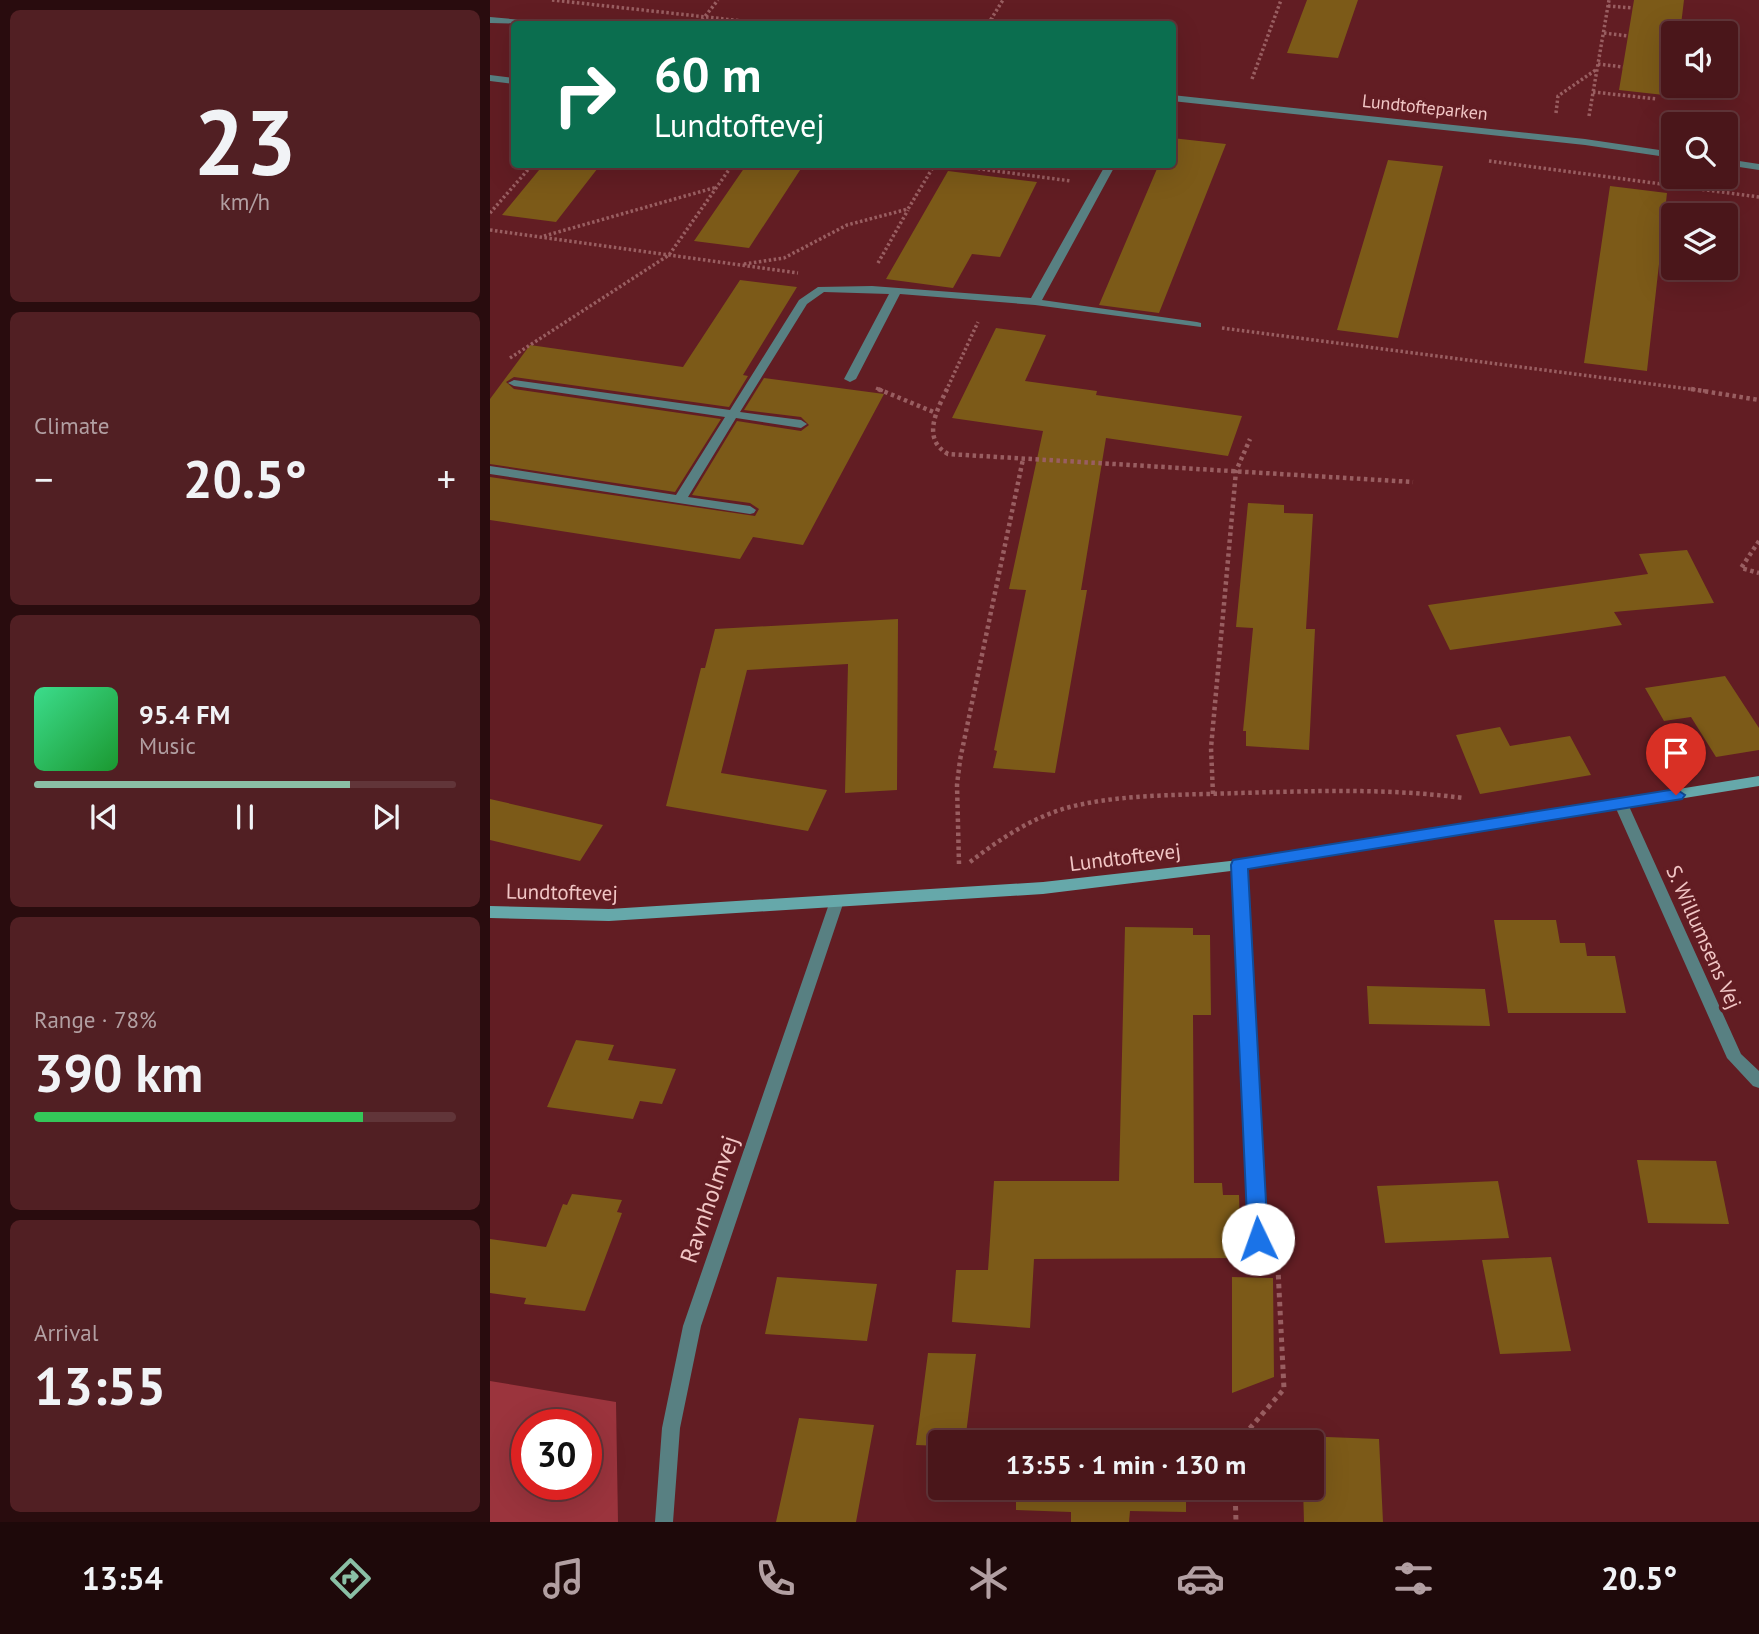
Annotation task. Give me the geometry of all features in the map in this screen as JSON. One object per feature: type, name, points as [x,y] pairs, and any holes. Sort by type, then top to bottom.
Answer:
[{"type":"street","points":[[490,30],[494,20]]},
{"type":"street","points":[[490,78],[511,81]]},
{"type":"street","name":"Lundtofteparken","points":[[1176,98],[1571,141],[1661,153]]},
{"type":"street","points":[[1738,164],[1759,167]]},
{"type":"street","points":[[1035,302],[1109,168]]},
{"type":"street","points":[[681,499],[803,302],[822,289],[840,287],[1035,302],[1197,325]]},
{"type":"street","points":[[850,379],[896,291]]},
{"type":"street","points":[[514,383],[801,424]]},
{"type":"street","points":[[490,470],[750,510]]},
{"type":"street","name":"Lundtoftevej","points":[[490,912],[609,915],[1043,888],[1239,865],[1759,781]]},
{"type":"street","name":"S. Willumsens Vej","points":[[1621,804],[1735,1058],[1759,1081]]},
{"type":"street","points":[[1239,865],[1258,1239]]},
{"type":"street","name":"Ravnholmvej","points":[[664,1522],[671,1428],[692,1326],[837,901]]},
{"type":"path","points":[[552,0],[742,21]]},
{"type":"path","points":[[702,21],[718,0]]},
{"type":"path","points":[[996,21],[992,19],[1003,0]]},
{"type":"path","points":[[1252,79],[1281,0]]},
{"type":"path","points":[[1589,117],[1609,0]]},
{"type":"path","points":[[1608,6],[1633,8]]},
{"type":"path","points":[[1604,33],[1628,36]]},
{"type":"path","points":[[1556,113],[1558,96],[1598,66],[1623,67]]},
{"type":"path","points":[[1593,92],[1657,99]]},
{"type":"path","points":[[1484,161],[1759,197]]},
{"type":"path","points":[[490,213],[529,168]]},
{"type":"path","points":[[500,365],[551,329],[669,255],[730,168]]},
{"type":"path","points":[[872,289],[868,283],[933,168]]},
{"type":"path","points":[[973,168],[1100,185]]},
{"type":"path","points":[[540,237],[717,187]]},
{"type":"path","points":[[734,265],[784,258],[847,225],[908,209]]},
{"type":"path","points":[[490,230],[801,274]]},
{"type":"path","points":[[979,321],[936,413],[934,442],[939,450],[948,454],[1413,482]]},
{"type":"path","points":[[1197,325],[1730,394],[1759,400]]},
{"type":"path","points":[[850,379],[936,413]]},
{"type":"path","points":[[1213,794],[1211,748],[1236,471],[1250,439]]},
{"type":"path","points":[[1023,459],[960,760],[957,785],[959,870],[1000,839],[1036,819],[1083,804],[1213,794],[1364,791],[1419,792],[1470,800]]},
{"type":"path","points":[[1759,541],[1741,568],[1759,573]]},
{"type":"path","points":[[1248,1430],[1284,1389],[1278,1269],[1258,1254],[1258,1239]]},
{"type":"path","points":[[1235,1500],[1236,1522]]},
{"type":"shaded area","points":[[490,1381],[616,1402],[618,1522],[490,1522]]},
{"type":"building","points":[[1307,0],[1358,0],[1338,58],[1287,53]]},
{"type":"building","points":[[1634,0],[1684,0],[1681,21],[1661,21],[1661,95],[1619,90]]},
{"type":"building","points":[[1176,138],[1226,144],[1159,313],[1099,305],[1157,168],[1176,168]]},
{"type":"building","points":[[1388,160],[1443,166],[1398,338],[1337,330]]},
{"type":"building","points":[[541,168],[598,168],[556,222],[502,215]]},
{"type":"building","points":[[744,168],[801,168],[749,248],[694,241]]},
{"type":"building","points":[[948,171],[1037,182],[1000,257],[972,254],[953,288],[886,279]]},
{"type":"building","points":[[1610,186],[1667,193],[1666,203],[1661,203],[1661,246],[1647,371],[1584,363]]},
{"type":"building","points":[[740,280],[797,287],[743,375],[748,376],[729,407],[514,377],[506,382],[514,389],[721,419],[675,492],[490,464],[490,399],[530,345],[683,367]]},
{"type":"building","points":[[996,328],[1046,335],[1025,381],[1097,391],[1096,395],[1242,416],[1228,456],[1106,438],[1081,590],[1087,590],[1055,773],[993,768],[997,751],[994,750],[1026,590],[1009,589],[1043,431],[952,418]]},
{"type":"building","points":[[764,378],[884,394],[803,545],[753,537],[740,559],[490,520],[490,477],[755,516],[759,509],[750,503],[692,495],[737,421],[801,431],[809,425],[801,417],[744,410]]},
{"type":"building","points":[[1248,503],[1284,505],[1284,513],[1313,514],[1306,629],[1315,629],[1309,750],[1246,746],[1246,731],[1243,731],[1253,628],[1236,627]]},
{"type":"building","points":[[1687,550],[1714,603],[1614,612],[1622,625],[1450,650],[1428,605],[1648,574],[1639,554]]},
{"type":"building","points":[[898,619],[897,790],[845,793],[848,664],[747,670],[721,773],[827,790],[808,831],[666,806],[701,668],[705,668],[715,629]]},
{"type":"building","points":[[1725,676],[1759,728],[1759,750],[1716,757],[1691,717],[1664,721],[1645,688]]},
{"type":"building","points":[[1500,727],[1510,746],[1570,736],[1591,775],[1480,794],[1456,735]]},
{"type":"building","points":[[490,799],[603,825],[580,861],[490,840]]},
{"type":"building","points":[[1494,920],[1556,920],[1560,943],[1585,943],[1587,956],[1615,956],[1626,1013],[1508,1013]]},
{"type":"building","points":[[1125,927],[1193,928],[1193,935],[1210,935],[1211,1015],[1193,1015],[1194,1183],[1222,1183],[1223,1195],[1239,1195],[1241,1258],[1034,1259],[1030,1328],[952,1322],[956,1270],[988,1270],[994,1181],[1119,1181]]},
{"type":"building","points":[[1367,986],[1485,989],[1490,1026],[1369,1024]]},
{"type":"building","points":[[576,1040],[614,1045],[608,1060],[676,1069],[662,1104],[640,1101],[633,1119],[547,1107]]},
{"type":"building","points":[[1637,1160],[1716,1161],[1729,1224],[1648,1223]]},
{"type":"building","points":[[1498,1181],[1509,1238],[1385,1243],[1377,1186]]},
{"type":"building","points":[[572,1194],[622,1200],[617,1212],[622,1213],[585,1311],[524,1304],[526,1298],[490,1293],[490,1239],[546,1247],[563,1204],[567,1205]]},
{"type":"building","points":[[1551,1257],[1571,1351],[1500,1354],[1482,1260]]},
{"type":"building","points":[[777,1277],[877,1284],[867,1341],[765,1334]]},
{"type":"building","points":[[1232,1277],[1273,1278],[1274,1377],[1232,1393]]},
{"type":"building","points":[[928,1353],[976,1354],[966,1430],[928,1430],[928,1446],[916,1445]]},
{"type":"building","points":[[799,1418],[874,1425],[856,1522],[776,1522]]},
{"type":"building","points":[[1324,1437],[1379,1439],[1383,1522],[1304,1522],[1303,1500],[1324,1500]]},
{"type":"building","points":[[1016,1500],[1186,1500],[1186,1512],[1130,1511],[1129,1522],[1071,1522],[1071,1512],[1016,1510]]},
{"type":"route","points":[[1258,1239],[1239,865],[1676,795]]}]
